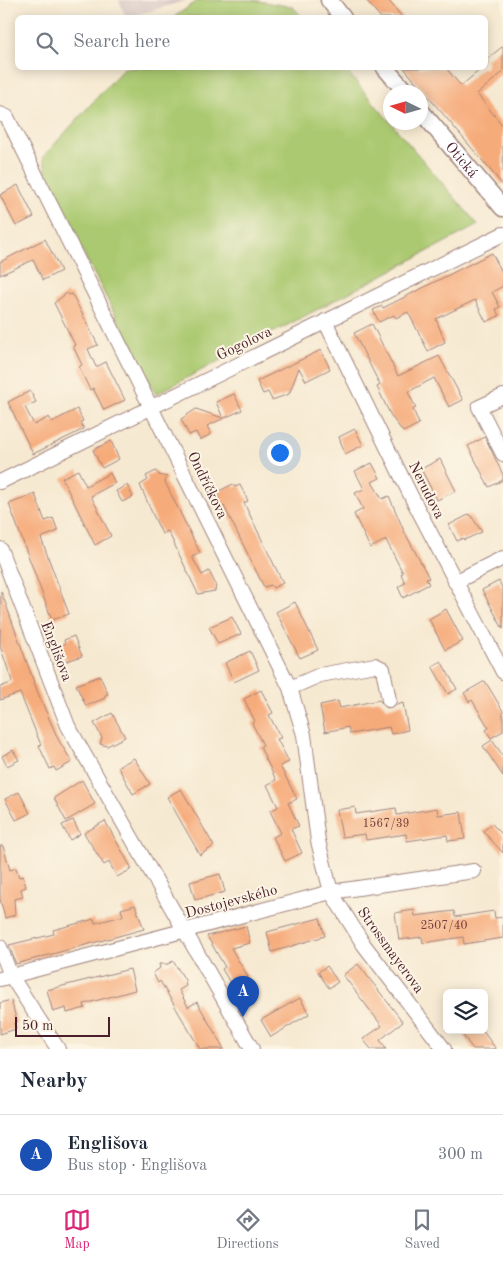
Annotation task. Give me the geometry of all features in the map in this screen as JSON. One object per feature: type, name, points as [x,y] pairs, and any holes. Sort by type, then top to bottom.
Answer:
[{"type":"street","points":[[329,0],[341,15]]},
{"type":"street","points":[[387,70],[400,85]]},
{"type":"street","name":"Ondříčkova","points":[[0,114],[7,117],[290,688],[304,735],[318,841],[331,892]]},
{"type":"street","name":"Otická","points":[[428,119],[503,208]]},
{"type":"street","name":"Gogolova","points":[[0,482],[503,234]]},
{"type":"street","name":"Nerudova","points":[[326,321],[455,582],[503,672]]},
{"type":"street","points":[[503,396],[479,407],[503,454]]},
{"type":"street","name":"Englišova","points":[[0,549],[68,726],[252,1049]]},
{"type":"street","points":[[455,582],[503,558]]},
{"type":"street","points":[[290,688],[320,674],[375,665],[383,669],[389,700]]},
{"type":"street","name":"Dostojevského","points":[[6,978],[331,892],[474,871]]},
{"type":"street","name":"Strossmayerova","points":[[331,892],[364,945],[444,1049]]},
{"type":"street","points":[[0,948],[6,978],[58,1049]]},
{"type":"shaded area","points":[[119,0],[188,0],[136,15],[125,15]]},
{"type":"green space","points":[[199,0],[253,0],[293,7],[300,15],[177,15]]},
{"type":"green space","points":[[122,70],[346,70],[383,114],[383,130],[397,130],[478,225],[156,394],[50,188],[43,157]]},
{"type":"building","points":[[366,0],[388,0],[400,15],[378,15]]},
{"type":"building","points":[[503,46],[503,72],[477,94],[503,126],[503,185],[428,96],[428,85],[418,85],[406,70],[448,70],[461,86],[480,70],[488,70],[488,58]]},
{"type":"building","points":[[18,185],[34,217],[16,226],[0,195]]},
{"type":"building","points":[[45,239],[61,271],[43,280],[33,260],[0,275],[0,262]]},
{"type":"building","points":[[492,253],[503,274],[503,286],[492,292],[500,307],[496,309],[499,316],[486,322],[475,300],[436,319],[445,342],[428,351],[408,312],[396,318],[394,315],[379,322],[373,310],[382,306],[383,308]]},
{"type":"building","points":[[67,293],[69,295],[72,294],[98,345],[88,349],[96,367],[106,362],[125,400],[104,410],[93,388],[90,390],[79,367],[82,365],[73,346],[75,345],[54,303]]},
{"type":"building","points":[[372,324],[398,376],[439,356],[463,400],[449,407],[434,378],[408,392],[416,408],[413,409],[419,424],[403,432],[391,416],[377,387],[380,385],[354,333]]},
{"type":"building","points":[[321,350],[330,369],[306,381],[299,368],[289,394],[272,400],[268,392],[263,394],[257,381]]},
{"type":"building","points":[[30,391],[36,402],[25,407],[34,425],[49,417],[52,422],[77,409],[83,421],[80,422],[84,429],[33,454],[8,402]]},
{"type":"building","points":[[234,394],[242,410],[207,426],[211,434],[200,440],[196,432],[189,435],[181,419],[196,409],[223,418],[216,402]]},
{"type":"building","points":[[355,429],[363,445],[345,454],[339,437]]},
{"type":"building","points":[[485,437],[503,475],[503,480],[489,487],[468,446]]},
{"type":"building","points":[[111,441],[119,459],[102,468],[93,450]]},
{"type":"building","points":[[440,459],[456,491],[437,500],[421,469]]},
{"type":"building","points":[[372,463],[380,478],[372,482],[382,499],[389,496],[404,531],[429,578],[426,579],[429,584],[403,598],[398,587],[405,583],[401,574],[403,573],[386,540],[370,548],[354,514],[363,509],[355,493],[364,489],[355,471]]},
{"type":"building","points":[[78,470],[86,486],[110,473],[115,483],[91,496],[111,536],[95,545],[62,478]]},
{"type":"building","points":[[156,471],[159,475],[167,477],[165,482],[200,553],[192,557],[202,575],[209,571],[216,585],[215,591],[198,594],[168,531],[162,534],[140,485],[148,480],[146,476]]},
{"type":"building","points":[[233,484],[235,487],[240,485],[248,501],[244,503],[283,583],[273,588],[271,585],[264,587],[217,495],[217,492]]},
{"type":"building","points":[[127,485],[133,497],[122,502],[116,491]]},
{"type":"building","points":[[35,494],[45,521],[53,518],[58,531],[41,538],[69,614],[52,620],[9,504]]},
{"type":"building","points":[[470,514],[482,532],[457,541],[449,525]]},
{"type":"building","points":[[499,581],[503,590],[503,629],[482,590]]},
{"type":"building","points":[[1,591],[38,693],[58,739],[72,762],[56,771],[54,767],[50,769],[39,746],[41,745],[20,693],[0,700],[0,687],[12,681],[0,646]]},
{"type":"building","points":[[295,602],[318,650],[300,658],[276,612]]},
{"type":"building","points":[[446,609],[463,641],[445,650],[429,619]]},
{"type":"building","points":[[232,617],[241,634],[218,644],[209,627]]},
{"type":"building","points":[[74,636],[82,656],[67,661],[61,645],[65,644],[64,640]]},
{"type":"building","points":[[250,651],[259,670],[234,682],[225,663]]},
{"type":"building","points":[[441,661],[457,689],[448,694],[432,666]]},
{"type":"building","points":[[100,676],[108,694],[105,695],[105,698],[86,706],[76,685]]},
{"type":"building","points":[[485,681],[503,711],[503,731],[491,738],[486,730],[489,728],[472,700],[469,702],[464,693]]},
{"type":"building","points":[[261,690],[273,713],[269,715],[281,738],[277,739],[289,762],[280,766],[297,799],[288,803],[299,826],[291,829],[302,853],[285,861],[273,837],[281,833],[270,811],[278,807],[267,785],[276,780],[260,747],[263,745],[252,723],[255,721],[244,699]]},
{"type":"building","points":[[379,700],[387,708],[403,703],[408,730],[391,734],[389,727],[350,734],[348,727],[325,732],[320,705],[338,701],[340,708]]},
{"type":"building","points":[[112,713],[125,737],[107,746],[100,744],[102,738],[94,723]]},
{"type":"building","points":[[492,740],[503,756],[503,776],[483,746]]},
{"type":"building","points":[[13,750],[19,760],[7,766],[2,756]]},
{"type":"building","points":[[134,758],[150,784],[133,794],[118,767]]},
{"type":"building","points":[[82,780],[95,804],[66,821],[54,798]]},
{"type":"building","points":[[181,789],[214,846],[200,855],[167,797]]},
{"type":"building","points":[[19,792],[30,813],[16,820],[5,799]]},
{"type":"building","points":[[355,807],[356,814],[396,808],[397,815],[437,808],[438,815],[461,812],[465,839],[448,841],[447,835],[407,841],[406,834],[366,840],[365,834],[342,837],[337,810]]},
{"type":"building","points":[[73,820],[80,834],[70,840],[62,825]]},
{"type":"building","points":[[105,821],[132,869],[117,877],[109,862],[104,865],[84,833]]},
{"type":"building","points":[[492,824],[503,835],[503,853],[483,831]]},
{"type":"building","points":[[0,846],[3,846],[10,870],[16,868],[19,877],[23,876],[26,887],[21,889],[23,897],[14,899],[15,915],[5,918],[0,899]]},
{"type":"building","points":[[220,874],[225,892],[195,900],[190,882]]},
{"type":"building","points":[[135,905],[144,929],[16,964],[9,945],[54,934],[53,930],[94,919],[95,923],[123,916],[121,909]]},
{"type":"building","points":[[414,910],[415,916],[454,911],[455,917],[494,911],[495,918],[503,917],[503,938],[464,944],[463,937],[423,943],[422,937],[399,940],[395,913]]},
{"type":"building","points":[[320,918],[325,936],[272,952],[267,932]]},
{"type":"building","points":[[246,926],[250,943],[231,948],[248,977],[232,986],[222,969],[225,967],[207,936]]},
{"type":"building","points":[[173,961],[185,980],[186,986],[179,990],[188,1007],[197,1002],[224,1049],[200,1049],[160,981],[158,983],[153,973],[160,968],[159,964],[168,964]]},
{"type":"building","points":[[358,964],[403,1022],[380,1040],[386,1049],[371,1049],[363,1039],[382,1026],[343,975]]},
{"type":"building","points":[[327,966],[338,982],[329,988],[318,972]]},
{"type":"building","points":[[130,969],[135,990],[84,1004],[85,1008],[67,1013],[66,1008],[53,1012],[47,990]]},
{"type":"building","points":[[300,998],[309,1014],[271,1037],[261,1020]]},
{"type":"building","points":[[11,1000],[17,1022],[14,1023],[16,1029],[0,1034],[0,1003]]},
{"type":"building","points":[[462,1034],[485,1034],[496,1049],[473,1049]]},
{"type":"place","name":"Englišova","points":[[243,1017]]}]
